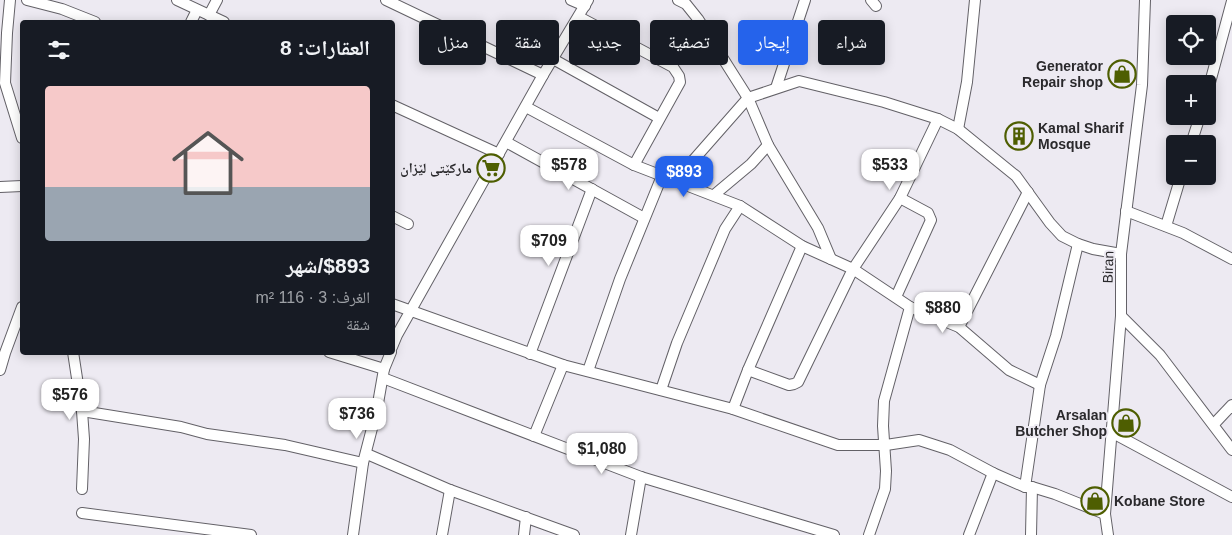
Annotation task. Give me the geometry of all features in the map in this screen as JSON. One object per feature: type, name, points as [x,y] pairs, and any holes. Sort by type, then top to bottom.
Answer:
[{"type":"street","points":[[10,0],[6,33],[5,84],[20,132]]},
{"type":"street","points":[[27,0],[87,20]]},
{"type":"street","points":[[177,0],[220,20]]},
{"type":"street","points":[[209,15],[217,0]]},
{"type":"street","points":[[386,0],[543,76]]},
{"type":"street","points":[[559,50],[586,3],[571,0]]},
{"type":"street","points":[[776,88],[805,0]]},
{"type":"street","points":[[958,129],[967,82],[975,0]]},
{"type":"street","name":"Biran","points":[[1108,535],[1105,514],[1110,432],[1121,316],[1121,254],[1142,85],[1145,0]]},
{"type":"street","points":[[684,1],[698,19],[748,98],[768,144],[818,228],[831,259]]},
{"type":"street","points":[[1212,75],[1232,2]]},
{"type":"street","points":[[192,20],[197,10]]},
{"type":"street","points":[[579,17],[673,67],[679,76],[680,82],[634,165]]},
{"type":"street","points":[[559,63],[659,118]]},
{"type":"street","points":[[395,340],[550,65]]},
{"type":"street","points":[[675,181],[748,98],[799,81],[884,102],[938,119],[958,129],[1016,176],[1050,223],[1062,236],[1093,249],[1121,254]]},
{"type":"street","points":[[395,106],[499,154]]},
{"type":"street","points":[[526,107],[634,165],[740,206],[802,246],[853,269],[910,307],[959,327],[1009,370],[1040,385]]},
{"type":"street","points":[[748,370],[789,385],[798,382],[853,269],[900,198],[938,119]]},
{"type":"street","points":[[506,142],[644,218]]},
{"type":"street","points":[[714,195],[751,164],[768,144]]},
{"type":"street","points":[[588,371],[620,279],[662,176]]},
{"type":"street","points":[[1166,226],[1178,185]]},
{"type":"street","points":[[0,187],[20,186]]},
{"type":"street","points":[[530,354],[592,190]]},
{"type":"street","points":[[959,327],[1028,192]]},
{"type":"street","points":[[896,297],[931,220],[928,213],[900,198]]},
{"type":"street","points":[[661,390],[677,343],[725,229],[740,206]]},
{"type":"street","points":[[1126,211],[1183,233],[1232,259]]},
{"type":"street","points":[[395,218],[408,224]]},
{"type":"street","points":[[1031,535],[1029,487],[1040,385],[1056,336],[1078,244]]},
{"type":"street","points":[[733,409],[802,246]]},
{"type":"street","points":[[395,305],[563,365],[733,409],[838,445],[886,445],[919,440],[950,450],[994,473],[1029,487],[1105,514]]},
{"type":"street","points":[[868,535],[885,489],[884,401],[910,307]]},
{"type":"street","points":[[0,370],[20,312]]},
{"type":"street","points":[[1121,316],[1160,355],[1232,450]]},
{"type":"street","points":[[73,355],[82,411],[84,439],[82,490]]},
{"type":"street","points":[[337,355],[534,436],[641,477],[834,535]]},
{"type":"street","points":[[353,535],[365,459],[389,355]]},
{"type":"street","points":[[534,436],[563,365]]},
{"type":"street","points":[[1214,424],[1232,405]]},
{"type":"street","points":[[82,411],[181,427],[208,434],[365,459],[574,535]]},
{"type":"street","points":[[1110,432],[1232,497]]},
{"type":"street","points":[[969,535],[994,473]]},
{"type":"street","points":[[631,535],[641,477]]},
{"type":"street","points":[[442,535],[450,490]]},
{"type":"street","points":[[82,513],[183,531],[250,535]]},
{"type":"street","points":[[524,535],[526,518]]},
{"type":"place","name":"Generator Repair shop","points":[[1122,74]]},
{"type":"place","name":"Kamal Sharif Mosque","points":[[1019,136]]},
{"type":"place","name":"مارکێتی لێزان","points":[[491,168]]},
{"type":"place","name":"Arsalan Butcher Shop","points":[[1126,423]]},
{"type":"place","name":"Kobane Store","points":[[1095,501]]}]
